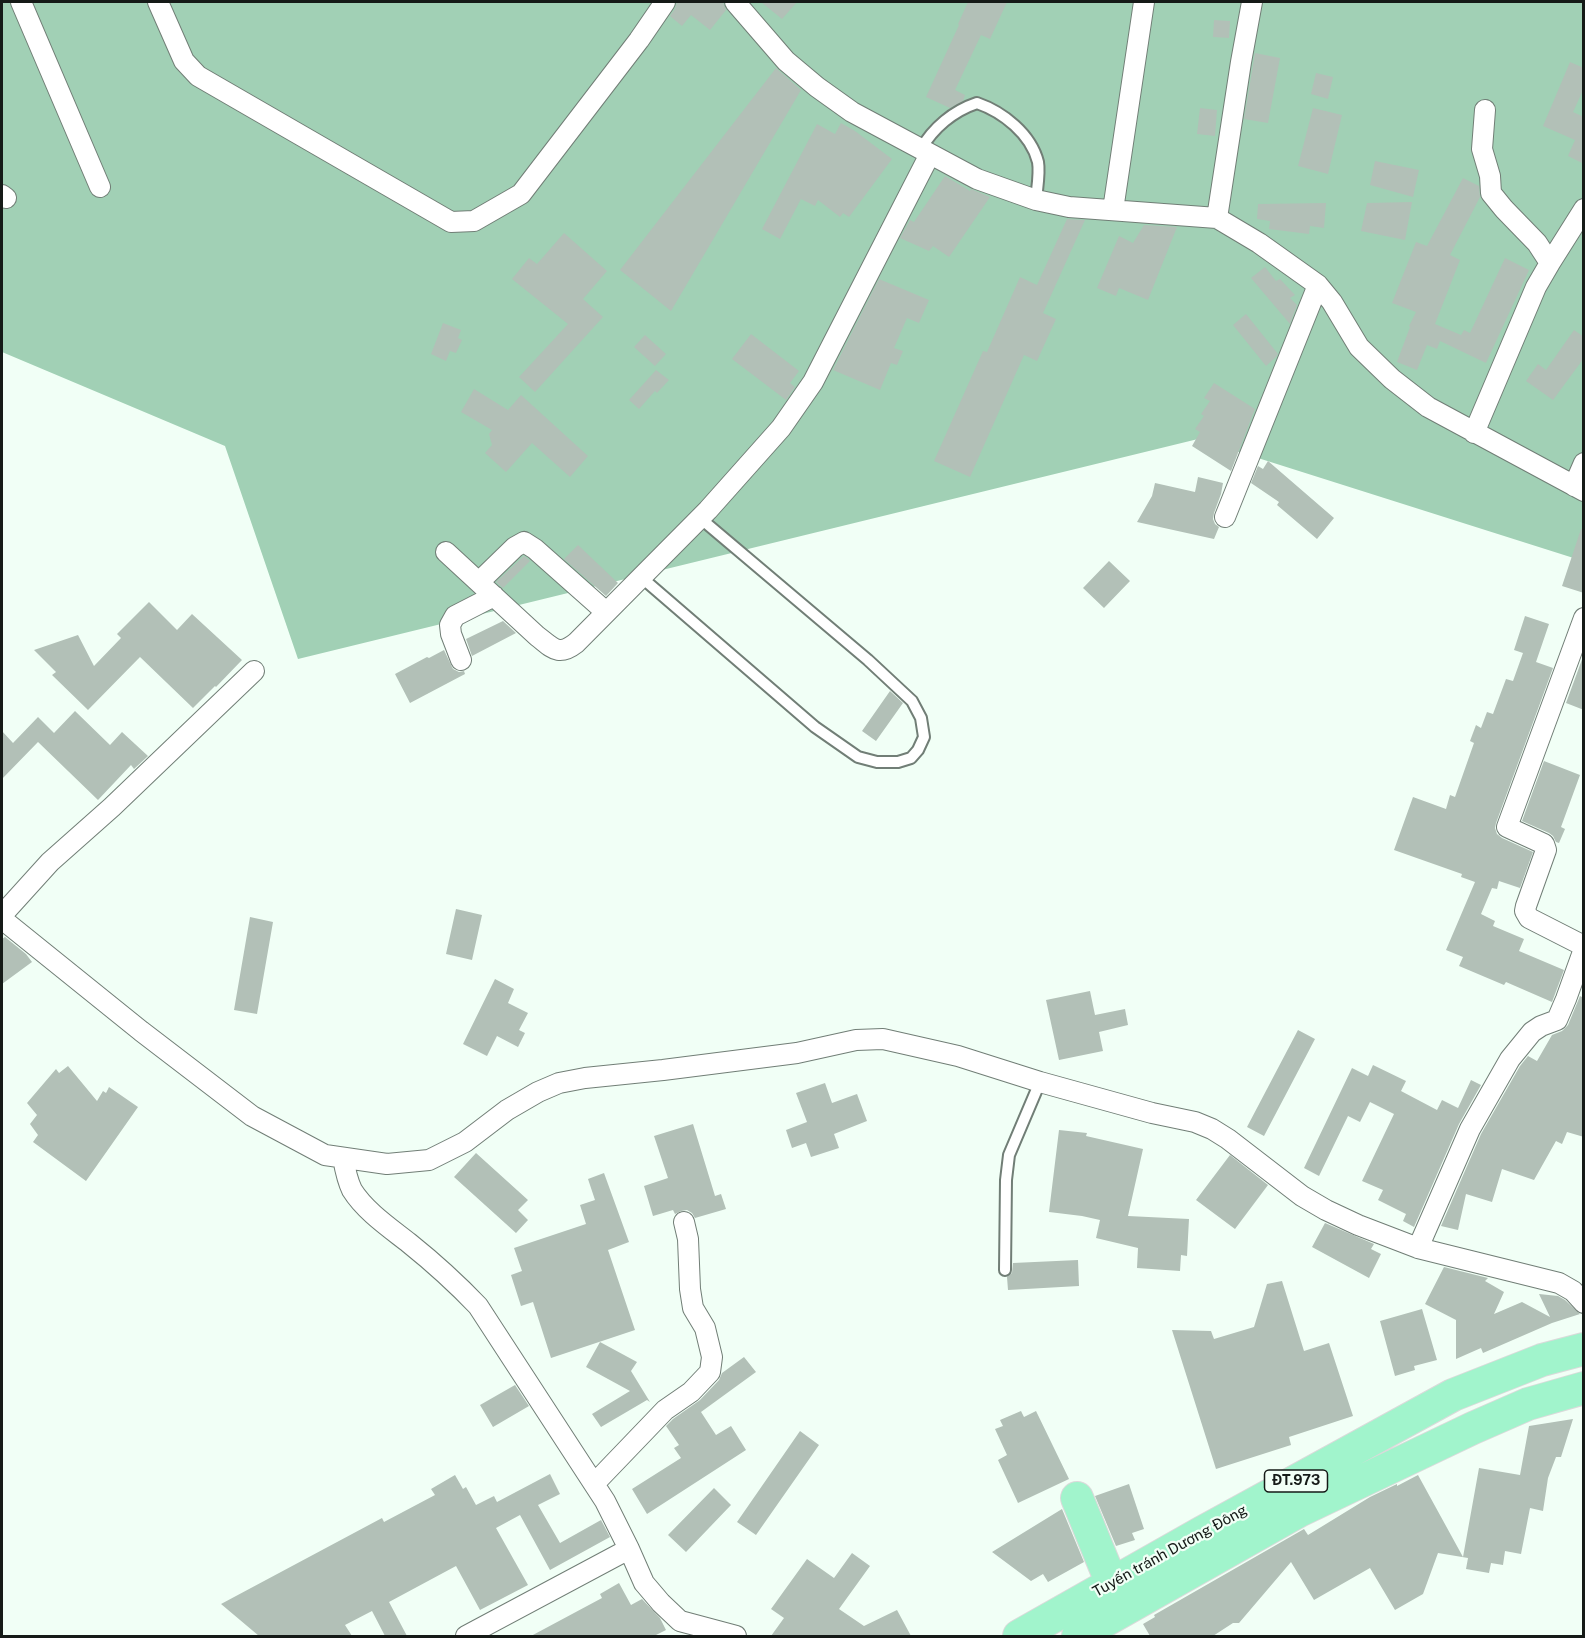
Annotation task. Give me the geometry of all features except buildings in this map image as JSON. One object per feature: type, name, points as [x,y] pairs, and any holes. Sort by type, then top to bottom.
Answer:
[{"type":"main road","name":"Tuyến tránh Dương Đông","points":[[1019,1636],[1453,1395],[1542,1360],[1584,1349]]},
{"type":"main road","name":"Tuyến tránh Dương Đông","points":[[1078,1636],[1299,1511],[1528,1404],[1584,1388]]},
{"type":"main road","points":[[1077,1498],[1112,1584]]},
{"type":"street","points":[[21,2],[100,187]]},
{"type":"street","points":[[158,2],[184,61],[198,76],[451,222],[474,221],[521,194],[639,40],[665,2]]},
{"type":"street","points":[[735,2],[786,61],[817,87],[852,112],[925,152],[977,179],[1036,200],[1069,207],[1217,218],[1259,243],[1318,285],[1332,302],[1359,347],[1392,379],[1428,407],[1579,489],[1584,463]]},
{"type":"street","points":[[1113,210],[1144,2]]},
{"type":"street","points":[[1217,218],[1252,2]]},
{"type":"street","points":[[1485,110],[1482,149],[1490,176],[1491,193],[1537,243],[1550,262]]},
{"type":"street","points":[[446,552],[537,636],[560,651],[567,650],[700,518],[782,428],[813,382],[925,152]]},
{"type":"street","points":[[1474,433],[1536,287],[1584,209]]},
{"type":"street","points":[[1225,517],[1318,285]]},
{"type":"street","points":[[479,582],[515,547],[524,542],[535,549],[606,612]]},
{"type":"street","points":[[461,660],[450,625],[455,616],[494,596]]},
{"type":"street","points":[[1418,1248],[1470,1129],[1522,1042],[1541,1026],[1557,1020],[1584,948],[1526,915],[1526,906],[1546,850],[1544,844],[1507,827],[1584,618]]},
{"type":"street","points":[[2,915],[50,862],[112,807],[254,670]]},
{"type":"street","points":[[2,920],[252,1116],[325,1155],[387,1164],[429,1160],[465,1142],[507,1110],[538,1092],[568,1081],[797,1053],[856,1040],[883,1039],[958,1056],[1040,1082],[1152,1113],[1195,1122],[1228,1139],[1302,1196],[1358,1225],[1418,1248],[1559,1283],[1573,1291],[1584,1303]]},
{"type":"street","points":[[343,1158],[352,1190],[365,1205],[381,1222],[451,1278],[477,1306],[594,1484],[644,1583],[680,1621],[736,1636]]},
{"type":"street","points":[[594,1484],[666,1410],[691,1392],[710,1372],[712,1357],[710,1347],[705,1328],[693,1308],[691,1298],[688,1239],[684,1222]]},
{"type":"street","points":[[465,1636],[629,1550]]},
{"type":"lane","points":[[925,152],[933,130],[965,107],[977,103],[991,108],[1015,126],[1032,145],[1038,165],[1036,200]]},
{"type":"lane","points":[[641,577],[815,728],[858,757],[878,762],[898,762],[911,758],[918,750],[924,736],[921,718],[912,701],[868,660],[700,518]]},
{"type":"lane","points":[[1005,1270],[1006,1180],[1009,1155],[1040,1082]]},
{"type":"green space","points":[[2,2],[1583,2],[1583,561],[1198,439],[298,659],[225,446],[2,352]]}]
